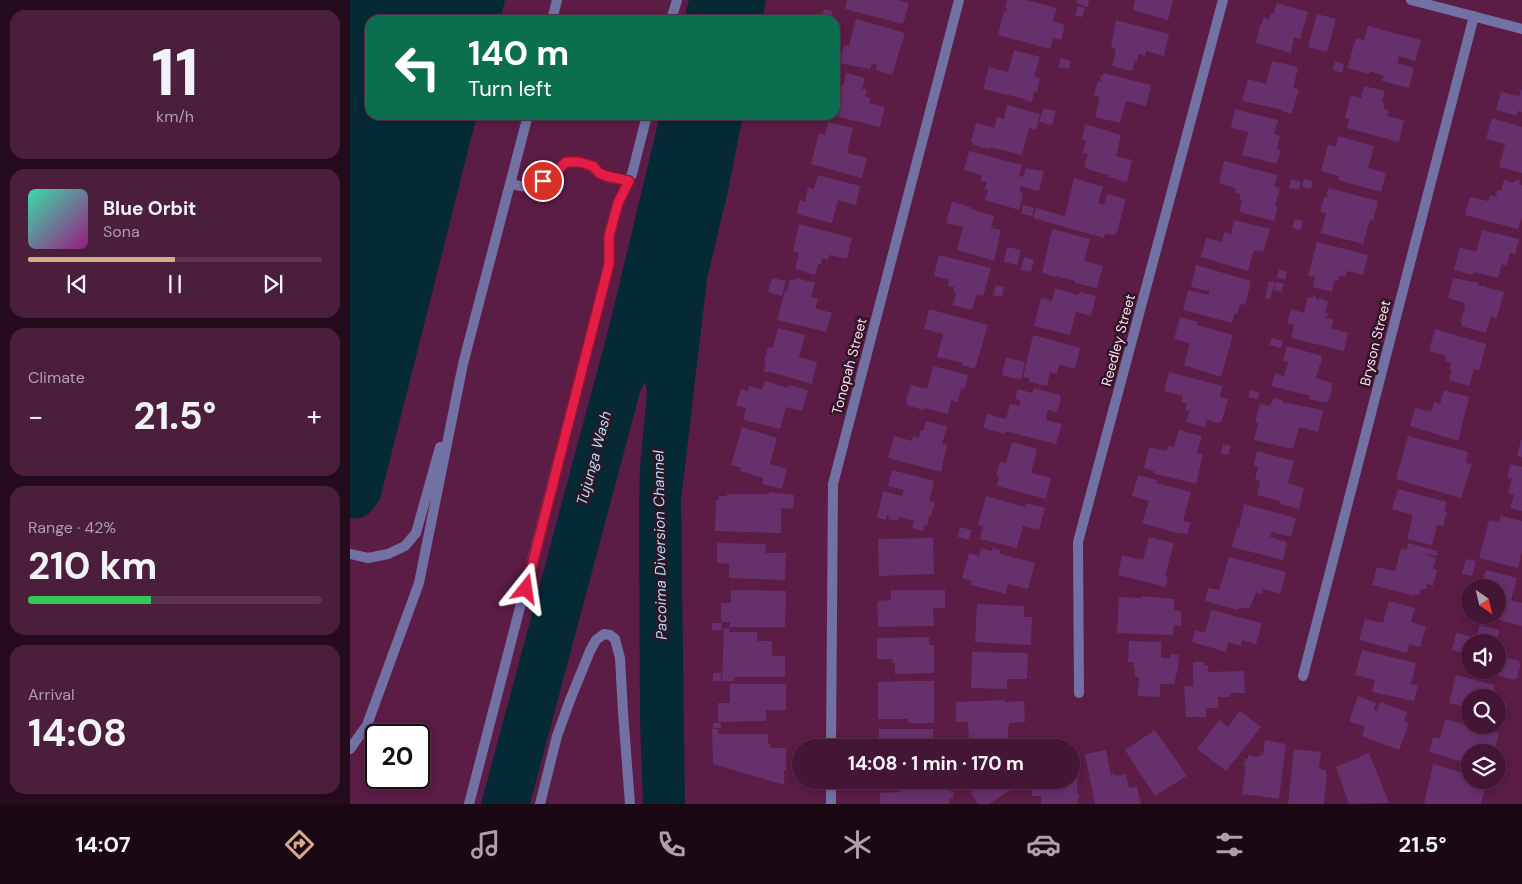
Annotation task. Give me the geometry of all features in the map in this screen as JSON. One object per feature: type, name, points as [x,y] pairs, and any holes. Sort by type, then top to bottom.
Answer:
[{"type":"street","points":[[554,15],[558,0]]},
{"type":"street","points":[[672,15],[676,0]]},
{"type":"street","name":"Tonopah Street","points":[[831,739],[833,484],[959,0]]},
{"type":"street","name":"Reedley Street","points":[[1079,693],[1078,542],[1223,0]]},
{"type":"street","points":[[1411,0],[1522,29]]},
{"type":"street","name":"Bryson Street","points":[[1303,676],[1474,16]]},
{"type":"street","points":[[350,554],[368,558],[388,554],[406,546],[416,533],[463,364],[527,120]]},
{"type":"street","points":[[469,804],[609,264],[609,236],[618,203],[629,181],[646,120]]},
{"type":"street","points":[[510,183],[528,187],[543,181],[566,162],[579,162],[593,166],[599,173],[606,176],[629,181]]},
{"type":"street","points":[[350,749],[367,726],[419,583],[463,364]]},
{"type":"street","points":[[540,804],[557,736],[570,700],[590,651],[596,640],[604,634],[610,635],[615,639],[620,658],[630,804]]},
{"type":"street","points":[[831,789],[831,804]]},
{"type":"water","points":[[350,0],[505,0],[501,15],[365,15],[365,120],[476,120],[380,499],[368,514],[356,519],[350,518]]},
{"type":"water","points":[[689,0],[766,0],[763,15],[685,15]]},
{"type":"water","points":[[659,120],[742,120],[728,191],[707,279],[681,500],[685,804],[643,804],[640,720],[639,512],[640,466],[647,393],[645,382],[640,392],[530,804],[481,804],[609,327]]},
{"type":"building","points":[[847,0],[899,0],[909,3],[903,24],[845,9]]},
{"type":"building","points":[[1007,0],[1027,0],[1057,8],[1053,21],[1065,25],[1061,40],[1053,38],[1050,49],[998,35],[1004,11],[1006,12]]},
{"type":"building","points":[[1077,0],[1089,0],[1088,7],[1076,3]]},
{"type":"building","points":[[1135,0],[1173,0],[1168,20],[1133,10]]},
{"type":"building","points":[[1277,3],[1308,12],[1300,39],[1294,37],[1291,53],[1256,43],[1263,18],[1269,20],[1271,13],[1274,14]]},
{"type":"building","points":[[1078,6],[1085,9],[1082,17],[1075,16]]},
{"type":"building","points":[[824,9],[833,11],[832,15],[823,15]]},
{"type":"building","points":[[1317,14],[1336,19],[1327,52],[1308,47]]},
{"type":"building","points":[[856,19],[905,33],[892,75],[876,70],[877,65],[872,63],[870,69],[840,63],[844,45],[849,46]]},
{"type":"building","points":[[1116,20],[1169,34],[1164,56],[1146,51],[1145,56],[1139,54],[1132,71],[1112,66],[1116,49],[1111,47]]},
{"type":"building","points":[[1368,26],[1421,40],[1415,61],[1399,56],[1397,63],[1414,68],[1409,88],[1382,81],[1384,76],[1369,71],[1369,74],[1347,68],[1356,38],[1364,40]]},
{"type":"building","points":[[1014,50],[1040,57],[1034,77],[1040,78],[1037,92],[1034,92],[1032,102],[983,89],[989,67],[1008,72]]},
{"type":"building","points":[[1061,58],[1071,61],[1069,69],[1058,67]]},
{"type":"building","points":[[1272,61],[1298,68],[1293,88],[1299,90],[1291,114],[1283,110],[1242,101],[1248,79],[1266,84]]},
{"type":"building","points":[[1335,61],[1344,64],[1342,73],[1333,70]]},
{"type":"building","points":[[846,73],[865,78],[862,89],[867,90],[865,96],[870,98],[869,103],[885,107],[880,127],[840,117],[840,85],[843,86]]},
{"type":"building","points":[[1103,73],[1151,85],[1146,106],[1126,101],[1120,123],[1095,117],[1100,97],[1094,95],[1098,81],[1101,82],[1100,75],[1103,76]]},
{"type":"building","points":[[1364,86],[1385,91],[1382,102],[1385,103],[1383,109],[1389,110],[1387,116],[1404,120],[1399,142],[1347,128],[1349,119],[1345,118],[1351,95],[1361,98]]},
{"type":"building","points":[[1522,88],[1522,112],[1518,111],[1517,116],[1496,110],[1501,92],[1519,96]]},
{"type":"building","points":[[1007,105],[1040,114],[1036,130],[1029,128],[1022,155],[973,145],[971,142],[976,123],[994,128],[997,117],[1004,119]]},
{"type":"building","points":[[1043,108],[1056,111],[1052,125],[1039,122]]},
{"type":"building","points":[[1235,109],[1278,120],[1274,134],[1280,136],[1277,149],[1281,150],[1277,164],[1242,155],[1248,132],[1231,128]]},
{"type":"building","points":[[1492,118],[1522,127],[1522,173],[1499,167],[1505,144],[1486,139]]},
{"type":"building","points":[[828,122],[853,128],[847,153],[867,158],[862,178],[811,164],[819,133],[825,135]]},
{"type":"building","points":[[1085,124],[1121,135],[1116,156],[1132,160],[1127,182],[1108,177],[1109,174],[1085,168],[1088,154],[1083,153],[1086,140],[1082,139]]},
{"type":"building","points":[[1338,136],[1374,146],[1368,168],[1386,173],[1381,192],[1338,180],[1339,176],[1321,171],[1328,145],[1336,147]]},
{"type":"building","points":[[969,151],[1022,165],[1019,176],[1023,177],[1026,168],[1044,171],[1039,191],[1021,186],[1019,192],[1023,193],[1019,210],[985,200],[988,190],[985,189],[987,182],[981,181],[982,175],[964,170]]},
{"type":"building","points":[[1224,161],[1278,175],[1274,186],[1280,188],[1275,206],[1278,207],[1274,221],[1239,212],[1242,201],[1239,200],[1241,194],[1235,193],[1236,187],[1219,183]]},
{"type":"building","points":[[818,175],[860,186],[856,205],[838,200],[832,223],[797,214],[800,200],[805,202],[808,187],[814,189]]},
{"type":"building","points":[[1074,178],[1103,187],[1098,203],[1104,205],[1107,194],[1126,199],[1116,235],[1105,234],[1104,238],[1033,218],[1036,208],[1065,216]]},
{"type":"building","points":[[1291,179],[1301,182],[1299,190],[1289,188]]},
{"type":"building","points":[[1304,179],[1313,181],[1311,189],[1302,187]]},
{"type":"building","points":[[1504,180],[1514,183],[1515,180],[1520,181],[1519,184],[1522,185],[1522,217],[1518,229],[1465,215],[1470,197],[1488,201],[1490,195],[1496,197],[1497,190],[1501,191]]},
{"type":"building","points":[[1329,188],[1378,201],[1373,221],[1370,220],[1363,244],[1321,233],[1326,213],[1320,212],[1324,197],[1327,198],[1328,195],[1326,194]]},
{"type":"building","points":[[952,202],[994,216],[991,228],[1001,230],[994,261],[957,250],[963,227],[946,223]]},
{"type":"building","points":[[1023,205],[1034,208],[1032,216],[1021,214]]},
{"type":"building","points":[[1295,219],[1303,221],[1301,230],[1292,228]]},
{"type":"building","points":[[1234,220],[1270,229],[1263,252],[1254,250],[1248,271],[1201,257],[1206,238],[1222,242],[1224,232],[1231,234]]},
{"type":"building","points":[[799,224],[852,238],[847,259],[829,255],[828,260],[822,258],[815,275],[795,269],[799,253],[793,251]]},
{"type":"building","points":[[1052,229],[1090,239],[1084,261],[1103,266],[1097,288],[1042,273]]},
{"type":"building","points":[[1482,230],[1519,239],[1515,254],[1510,253],[1506,266],[1502,264],[1498,278],[1474,272],[1473,275],[1454,270],[1460,247],[1476,252]]},
{"type":"building","points":[[1317,242],[1368,255],[1363,275],[1347,271],[1345,277],[1339,276],[1338,281],[1334,280],[1332,292],[1313,287],[1315,277],[1308,276]]},
{"type":"building","points":[[1007,247],[1021,250],[1017,265],[1004,262]]},
{"type":"building","points":[[939,255],[991,268],[983,296],[977,294],[972,310],[953,305],[956,293],[953,292],[954,287],[948,286],[949,280],[934,276]]},
{"type":"building","points":[[1024,257],[1034,260],[1031,272],[1021,270]]},
{"type":"building","points":[[1196,265],[1251,281],[1245,305],[1240,304],[1232,323],[1183,310],[1188,290],[1209,295],[1209,291],[1191,287]]},
{"type":"building","points":[[1279,269],[1287,272],[1285,280],[1277,278]]},
{"type":"building","points":[[772,278],[786,281],[782,296],[768,292]]},
{"type":"building","points":[[796,278],[815,283],[811,297],[818,299],[815,308],[832,313],[826,332],[777,320],[790,279],[795,280]]},
{"type":"building","points":[[1453,278],[1479,283],[1478,286],[1486,286],[1504,292],[1497,318],[1491,316],[1486,333],[1461,326],[1462,323],[1460,322],[1465,309],[1465,303],[1448,298]]},
{"type":"building","points":[[1269,281],[1275,282],[1270,299],[1265,298]]},
{"type":"building","points":[[1276,282],[1284,284],[1281,292],[1274,290]]},
{"type":"building","points":[[996,285],[1004,287],[1002,297],[993,295]]},
{"type":"building","points":[[1055,288],[1078,295],[1079,292],[1096,296],[1091,316],[1076,312],[1070,335],[1034,326],[1041,298],[1052,301]]},
{"type":"building","points":[[1313,295],[1316,296],[1316,299],[1319,300],[1319,298],[1328,302],[1325,313],[1328,313],[1326,320],[1328,318],[1334,320],[1331,328],[1348,333],[1344,351],[1291,338],[1294,325],[1287,323],[1291,309],[1304,313],[1308,297],[1313,298]]},
{"type":"building","points":[[929,309],[988,325],[975,369],[962,365],[963,363],[937,357],[943,334],[924,329]]},
{"type":"building","points":[[1180,317],[1198,322],[1197,325],[1233,335],[1221,377],[1184,365],[1190,343],[1174,339]]},
{"type":"building","points":[[778,328],[805,335],[799,357],[817,362],[812,384],[771,372],[764,372],[766,362],[764,361],[768,347],[773,348]]},
{"type":"building","points":[[1435,329],[1486,344],[1479,371],[1474,369],[1469,386],[1449,380],[1452,369],[1449,369],[1451,363],[1445,361],[1446,356],[1429,351]]},
{"type":"building","points":[[1033,335],[1080,348],[1075,369],[1059,364],[1057,374],[1050,372],[1047,386],[1029,382],[1030,379],[1023,377]]},
{"type":"building","points":[[1272,338],[1283,341],[1281,348],[1269,345]]},
{"type":"building","points":[[1287,346],[1322,356],[1316,378],[1332,383],[1331,389],[1333,389],[1327,403],[1309,399],[1310,396],[1271,386],[1275,373],[1284,376],[1288,362],[1283,361]]},
{"type":"building","points":[[1006,357],[1025,362],[1021,380],[1002,375]]},
{"type":"building","points":[[933,366],[968,375],[965,389],[961,388],[958,402],[951,400],[948,414],[906,405],[911,385],[927,389]]},
{"type":"building","points":[[1169,372],[1222,386],[1220,397],[1228,399],[1222,421],[1218,423],[1207,420],[1205,427],[1186,422],[1189,411],[1185,410],[1187,404],[1181,402],[1183,396],[1164,391]]},
{"type":"building","points":[[765,381],[788,388],[789,385],[808,390],[802,411],[786,407],[780,429],[743,420],[746,408],[736,405],[741,389],[748,391],[749,386],[762,390]]},
{"type":"building","points":[[1034,388],[1060,395],[1061,398],[1057,412],[1048,410],[1046,420],[1062,424],[1056,444],[1005,431],[1005,434],[983,428],[987,414],[1006,419],[1010,404],[1019,406],[1021,401],[1015,399],[1018,389],[1032,393]]},
{"type":"building","points":[[1250,390],[1259,392],[1258,399],[1248,397]]},
{"type":"building","points":[[1444,390],[1469,397],[1458,441],[1410,426],[1415,408],[1431,412],[1434,402],[1440,404]]},
{"type":"building","points":[[1274,398],[1282,400],[1282,402],[1323,410],[1318,432],[1299,427],[1293,449],[1254,440],[1258,423],[1255,422],[1260,404],[1270,406]]},
{"type":"building","points":[[926,421],[947,426],[942,444],[947,445],[941,472],[888,458],[894,436],[912,441],[913,436],[919,438],[920,431],[923,431]]},
{"type":"building","points":[[742,427],[777,438],[770,464],[787,469],[782,489],[762,484],[763,478],[740,471],[741,468],[731,465]]},
{"type":"building","points":[[1179,430],[1202,436],[1197,453],[1203,454],[1196,484],[1153,473],[1154,471],[1144,468],[1149,447],[1167,451],[1168,446],[1174,447]]},
{"type":"building","points":[[1408,436],[1468,452],[1466,463],[1472,464],[1461,498],[1396,479]]},
{"type":"building","points":[[1522,440],[1522,457],[1517,456]]},
{"type":"building","points":[[1012,442],[1037,449],[1031,473],[1051,478],[1046,499],[997,486],[999,477],[996,476],[1000,462],[1006,463]]},
{"type":"building","points":[[1223,444],[1231,446],[1228,455],[1221,454]]},
{"type":"building","points":[[1257,451],[1294,461],[1288,483],[1304,488],[1299,509],[1280,504],[1281,501],[1257,495],[1260,481],[1255,480],[1258,467],[1254,465]]},
{"type":"building","points":[[1511,464],[1522,467],[1522,511],[1510,508],[1514,495],[1508,493],[1512,479],[1507,477]]},
{"type":"building","points":[[892,470],[934,481],[929,501],[935,502],[927,526],[924,525],[923,531],[912,528],[914,521],[899,517],[897,521],[888,519],[889,516],[887,515],[886,520],[877,518],[883,491],[902,496],[904,490],[888,486]]},
{"type":"building","points":[[1138,475],[1157,480],[1156,483],[1191,492],[1183,521],[1191,523],[1187,534],[1180,532],[1180,534],[1142,523],[1149,501],[1132,496]]},
{"type":"building","points":[[1398,489],[1447,502],[1444,511],[1447,512],[1443,526],[1437,525],[1432,545],[1407,539],[1413,515],[1392,509]]},
{"type":"building","points":[[770,492],[794,495],[793,509],[781,508],[781,533],[715,531],[716,500],[719,500],[719,496],[727,496],[727,494],[769,494]]},
{"type":"building","points":[[986,496],[1025,507],[1026,503],[1045,508],[1039,530],[1023,526],[1017,548],[980,539],[983,527],[978,525]]},
{"type":"building","points":[[1244,504],[1296,518],[1291,537],[1272,532],[1270,537],[1287,542],[1283,560],[1232,547],[1237,527],[1239,528]]},
{"type":"building","points":[[1501,516],[1522,521],[1522,551],[1518,568],[1479,558],[1489,520],[1499,522]]},
{"type":"building","points":[[960,527],[972,530],[969,540],[958,537]]},
{"type":"building","points":[[1149,537],[1174,543],[1165,576],[1168,577],[1166,587],[1118,575],[1122,555],[1143,560]]},
{"type":"building","points":[[933,538],[934,574],[879,576],[878,539]]},
{"type":"building","points":[[717,543],[766,544],[765,553],[786,553],[785,580],[729,578],[729,564],[717,563]]},
{"type":"building","points":[[1408,543],[1438,551],[1437,556],[1427,554],[1436,558],[1433,569],[1437,570],[1433,586],[1427,584],[1426,589],[1421,589],[1419,595],[1415,594],[1415,596],[1372,585],[1377,567],[1395,571],[1401,549],[1407,550]]},
{"type":"building","points":[[981,548],[992,551],[993,548],[1000,550],[1000,554],[1035,563],[1028,589],[1008,584],[1006,594],[971,585],[972,581],[962,578],[969,553],[979,556]]},
{"type":"building","points":[[1229,557],[1286,572],[1280,594],[1263,589],[1262,594],[1256,593],[1249,609],[1239,607],[1238,610],[1205,601],[1208,588],[1219,590]]},
{"type":"building","points":[[1466,559],[1476,561],[1472,576],[1462,574]]},
{"type":"building","points":[[1486,570],[1517,578],[1511,600],[1522,603],[1522,626],[1506,622],[1506,579],[1483,579]]},
{"type":"building","points":[[731,590],[786,591],[785,627],[730,627],[730,622],[721,622],[721,603],[731,603]]},
{"type":"building","points":[[891,590],[945,590],[945,608],[933,608],[934,626],[878,627],[877,601],[891,600]]},
{"type":"building","points":[[1142,596],[1174,599],[1174,610],[1181,611],[1181,626],[1174,625],[1173,635],[1117,633],[1119,597],[1142,598]]},
{"type":"building","points":[[1389,601],[1415,608],[1411,622],[1426,627],[1420,647],[1409,644],[1407,653],[1359,640],[1365,619],[1383,623]]},
{"type":"building","points":[[977,604],[1024,606],[1024,617],[1032,617],[1031,645],[975,642]]},
{"type":"building","points":[[1211,610],[1262,623],[1256,644],[1242,640],[1241,646],[1228,642],[1226,652],[1192,642],[1195,630],[1205,633]]},
{"type":"building","points":[[712,623],[722,623],[722,630],[712,630]]},
{"type":"building","points":[[1480,625],[1499,630],[1498,634],[1477,634]]},
{"type":"building","points":[[724,628],[729,628],[729,632],[757,632],[757,641],[772,641],[772,656],[785,656],[785,677],[734,677],[734,681],[722,681]]},
{"type":"building","points":[[1456,633],[1461,634],[1461,653],[1452,650]]},
{"type":"building","points":[[929,637],[929,645],[934,645],[934,673],[895,674],[895,663],[892,662],[892,659],[877,659],[877,638]]},
{"type":"building","points":[[1129,641],[1161,642],[1161,658],[1170,658],[1171,654],[1179,655],[1174,684],[1160,684],[1160,697],[1138,696],[1139,677],[1135,677],[1134,662],[1128,662]]},
{"type":"building","points":[[1362,650],[1416,663],[1411,684],[1418,685],[1414,701],[1372,692],[1375,680],[1355,675]]},
{"type":"building","points":[[972,652],[1028,653],[1027,679],[1007,679],[1007,689],[971,688]]},
{"type":"building","points":[[1506,658],[1521,663],[1517,679],[1515,678],[1515,680],[1506,678]]},
{"type":"building","points":[[1193,662],[1204,662],[1204,665],[1208,665],[1208,672],[1244,671],[1245,693],[1230,693],[1230,697],[1218,697],[1218,708],[1206,708],[1206,717],[1186,717],[1184,686],[1193,686]]},
{"type":"building","points":[[713,673],[721,673],[721,681],[713,681]]},
{"type":"building","points":[[1456,675],[1461,676],[1461,679],[1472,679],[1495,685],[1494,689],[1461,689],[1461,706],[1449,703]]},
{"type":"building","points":[[934,681],[934,723],[908,723],[908,719],[878,719],[878,682]]},
{"type":"building","points":[[730,684],[786,684],[786,710],[766,710],[766,721],[718,722],[718,703],[730,703]]},
{"type":"building","points":[[1358,696],[1376,703],[1374,710],[1377,711],[1380,702],[1407,712],[1404,721],[1409,723],[1399,750],[1362,736],[1365,727],[1349,721]]},
{"type":"building","points":[[1024,701],[1025,722],[1009,723],[1008,738],[969,739],[968,722],[956,722],[956,702]]},
{"type":"building","points":[[1240,711],[1261,727],[1226,771],[1197,749],[1219,720],[1228,727]]},
{"type":"building","points":[[1445,719],[1461,723],[1461,734],[1499,734],[1496,744],[1461,744],[1461,761],[1429,752],[1433,737],[1440,739]]},
{"type":"building","points":[[713,723],[721,723],[721,728],[713,728]]},
{"type":"building","points":[[712,729],[718,729],[718,734],[768,734],[770,748],[786,748],[784,785],[713,764]]},
{"type":"building","points":[[879,729],[933,729],[933,739],[879,739]]},
{"type":"building","points":[[1155,730],[1187,776],[1155,796],[1125,750]]},
{"type":"building","points":[[1265,740],[1286,744],[1279,799],[1242,794],[1246,766],[1244,766],[1245,759],[1248,759],[1248,755],[1259,757],[1259,755],[1263,755]]},
{"type":"building","points":[[1294,749],[1321,752],[1319,769],[1326,770],[1327,773],[1324,804],[1288,804]]},
{"type":"building","points":[[1106,750],[1111,775],[1126,774],[1129,788],[1137,787],[1141,804],[1095,804],[1085,754]]},
{"type":"building","points":[[1369,753],[1389,803],[1349,804],[1336,767]]},
{"type":"building","points":[[1433,764],[1461,772],[1461,789],[1485,789],[1481,804],[1424,804]]},
{"type":"building","points":[[899,789],[948,789],[948,791],[953,791],[953,798],[949,798],[949,804],[880,804],[880,793],[899,792]]},
{"type":"building","points":[[974,789],[1012,789],[989,804],[978,804],[970,792]]},
{"type":"building","points":[[1032,789],[1077,789],[1077,794],[1079,794],[1078,804],[1041,804],[1041,796],[1032,796]]},
{"type":"route","points":[[526,589],[609,264],[609,236],[618,203],[629,181],[606,176],[599,173],[593,166],[579,162],[566,162],[543,181]]},
{"type":"water label","name":"Tujunga Wash","points":[[594,458]]},
{"type":"water label","name":"Pacoima Diversion Channel","points":[[660,545]]}]
